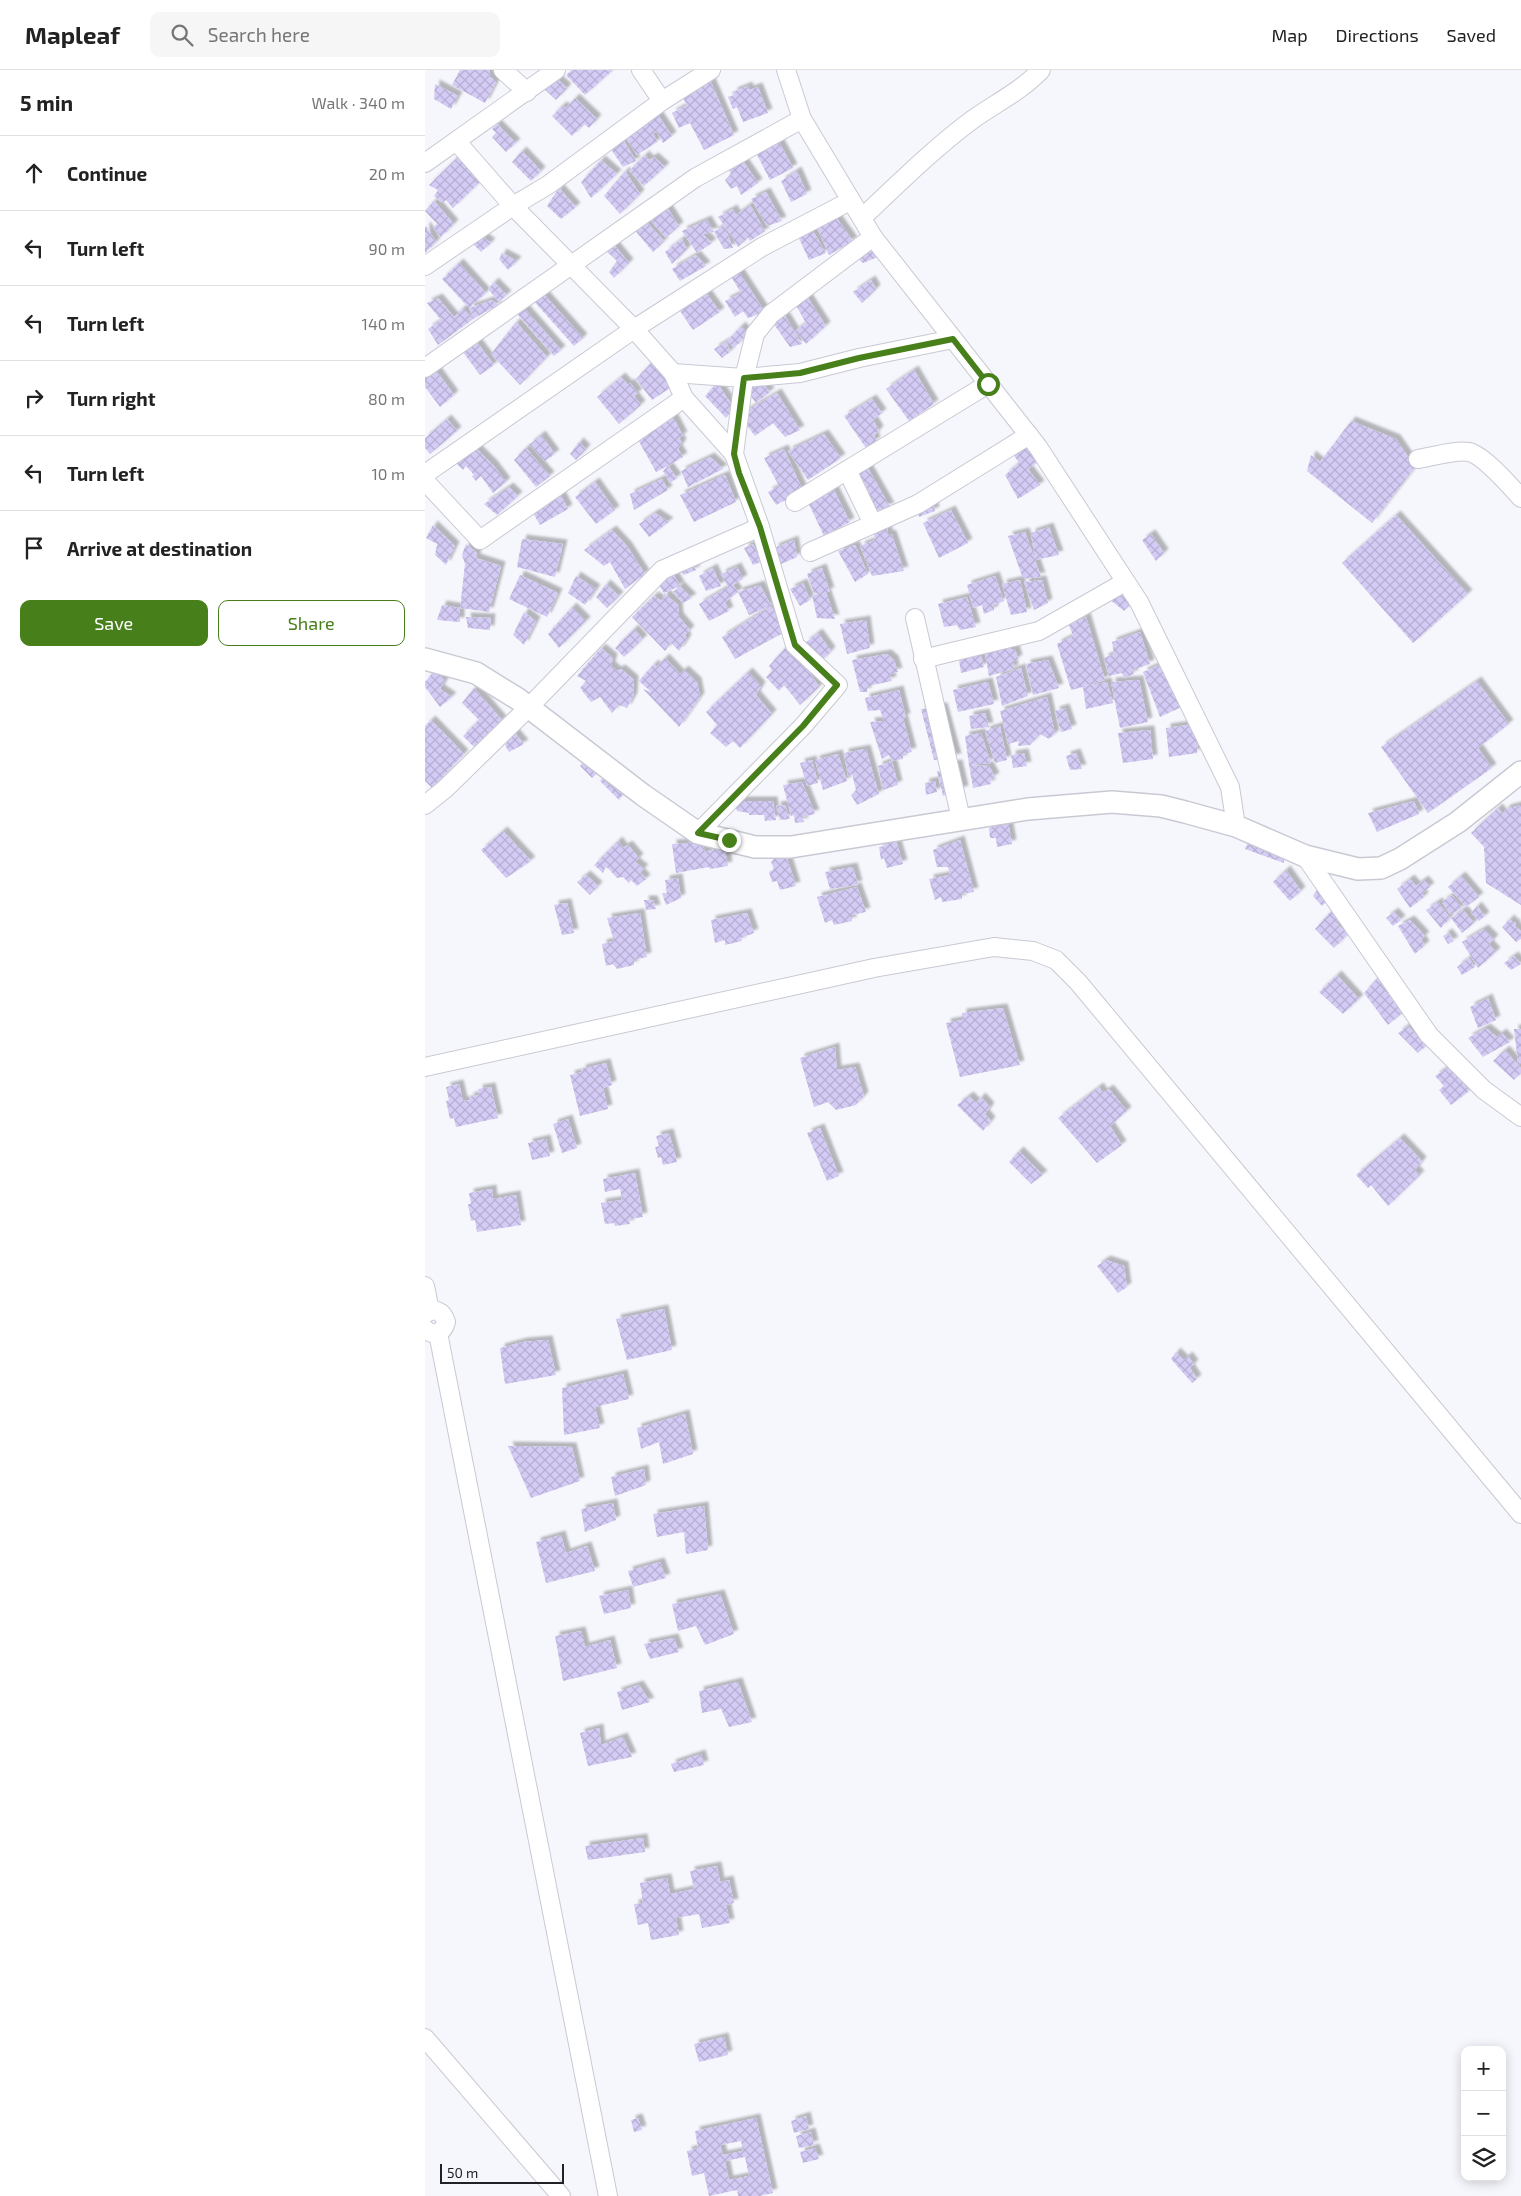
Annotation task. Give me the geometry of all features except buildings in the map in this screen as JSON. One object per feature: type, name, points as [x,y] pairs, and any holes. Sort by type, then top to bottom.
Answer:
[{"type":"street","points":[[503,70],[527,92]]},
{"type":"street","points":[[425,163],[556,70]]},
{"type":"street","points":[[641,70],[662,101]]},
{"type":"street","points":[[425,266],[513,206],[548,185],[662,101],[711,70]]},
{"type":"street","points":[[786,70],[802,118],[850,201],[863,217],[873,237],[1029,435],[1139,602],[1230,787],[1236,826]]},
{"type":"street","points":[[863,217],[927,157],[973,119],[1028,84],[1041,70]]},
{"type":"street","points":[[425,368],[695,178],[802,118]]},
{"type":"street","points":[[457,142],[513,206],[571,264],[673,373],[684,398],[734,454],[760,527],[795,645],[837,685],[803,726],[698,833]]},
{"type":"street","points":[[425,474],[634,330],[762,247],[850,201]]},
{"type":"street","points":[[734,454],[744,378],[755,334],[771,314],[873,237]]},
{"type":"street","points":[[673,373],[744,378],[800,373],[859,358],[953,339]]},
{"type":"street","points":[[795,502],[988,384]]},
{"type":"street","points":[[425,481],[480,540],[684,398]]},
{"type":"street","points":[[811,552],[918,504],[1029,435]]},
{"type":"street","points":[[1418,460],[1452,453],[1472,452],[1495,470],[1521,498]]},
{"type":"street","points":[[847,470],[873,524]]},
{"type":"street","points":[[425,805],[445,789],[529,708],[662,570],[760,527]]},
{"type":"street","points":[[923,659],[1039,631],[1125,582]]},
{"type":"street","points":[[915,618],[961,819]]},
{"type":"street","points":[[425,659],[476,673],[529,708],[643,795],[698,833],[755,847],[791,847],[1028,809],[1112,802],[1161,806],[1236,826],[1305,856],[1358,869],[1381,868],[1401,860],[1458,822],[1521,772]]},
{"type":"street","points":[[1305,856],[1429,1035],[1484,1090],[1521,1117]]},
{"type":"street","points":[[425,1067],[874,968],[994,947],[1033,951],[1057,960],[1078,982],[1517,1504]]},
{"type":"street","points":[[425,1286],[427,1312],[439,1311],[445,1318],[445,1327],[432,1331],[608,2196]]},
{"type":"street","points":[[425,2038],[561,2196]]},
{"type":"route","points":[[729,840],[698,833],[803,726],[837,685],[795,645],[760,527],[739,473],[734,454],[744,378],[800,373],[859,358],[953,339],[988,384]]}]
